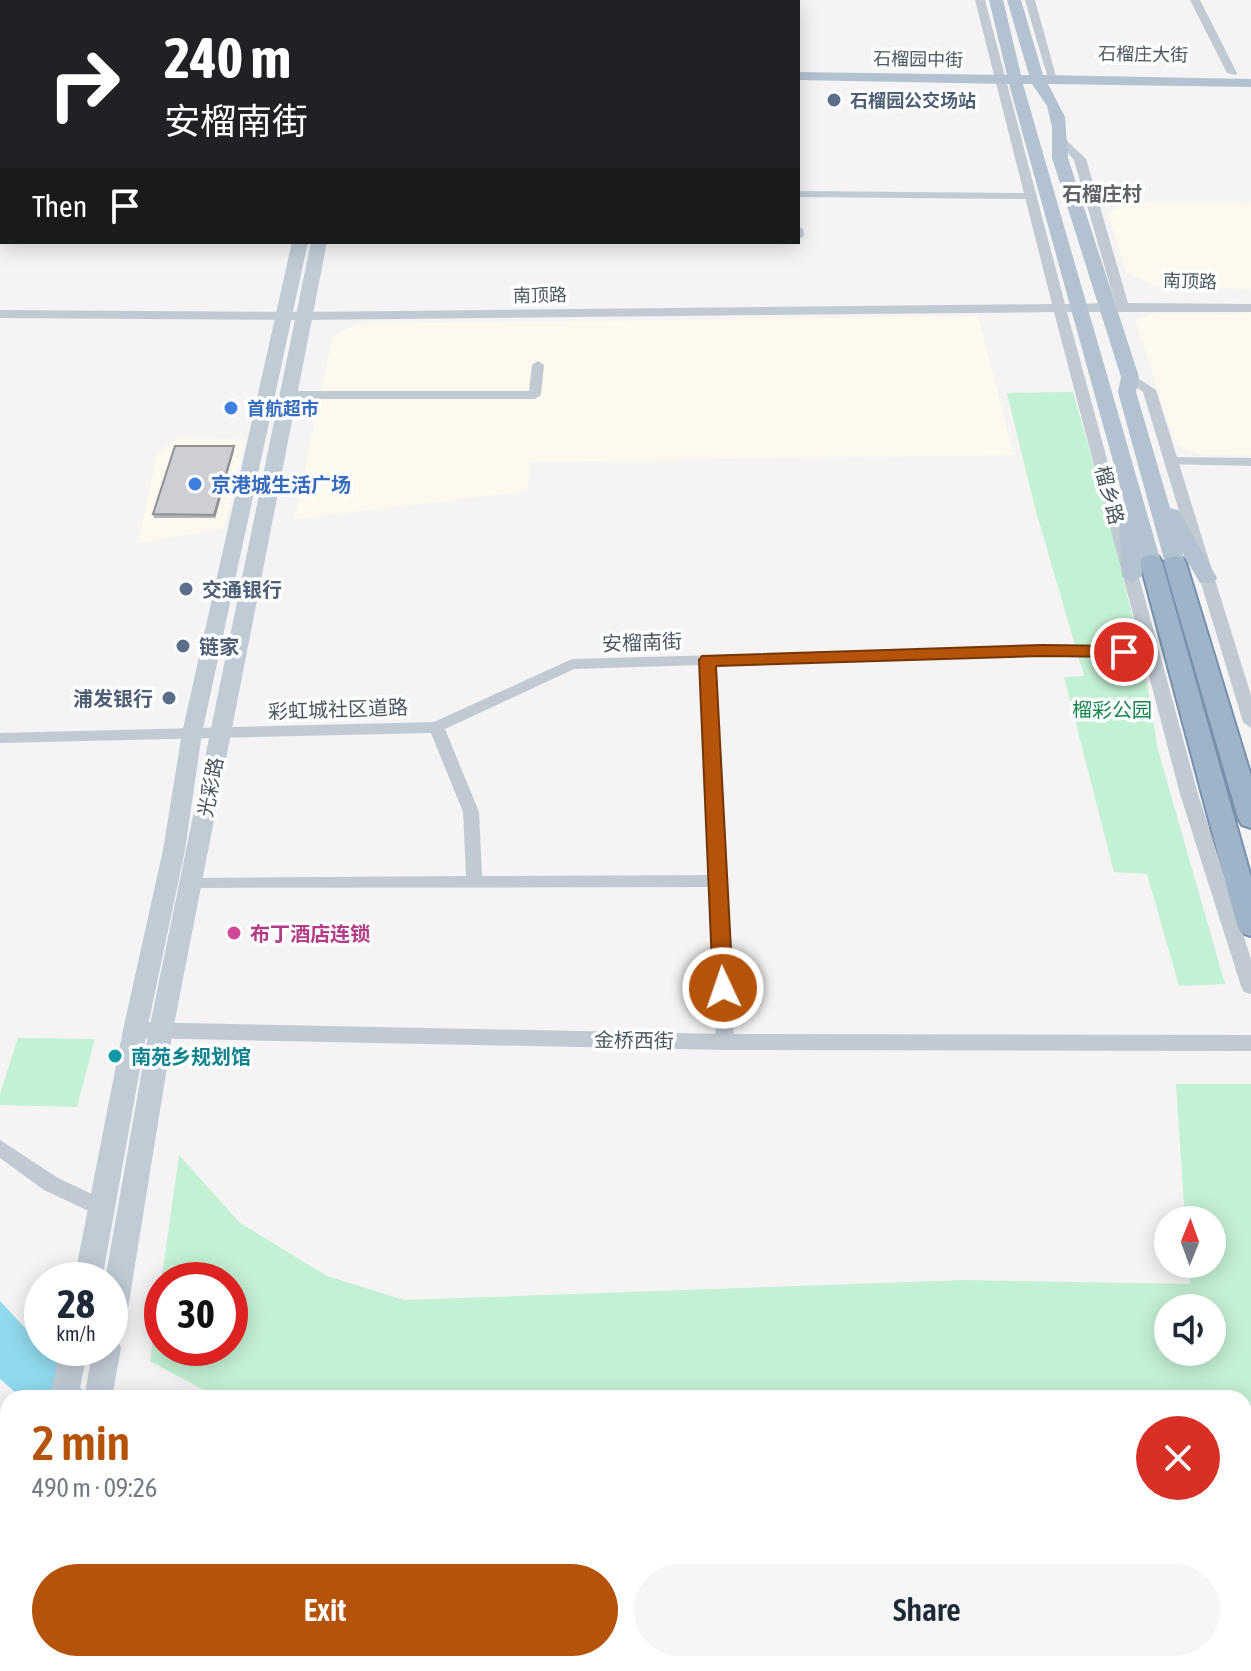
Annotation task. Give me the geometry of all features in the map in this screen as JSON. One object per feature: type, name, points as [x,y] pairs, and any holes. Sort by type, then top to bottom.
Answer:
[{"type":"highway","name":"榴乡路","points":[[1153,567],[1251,818]]},
{"type":"highway","name":"榴乡路","points":[[1153,567],[1251,925]]},
{"type":"main road","name":"榴乡路","points":[[996,0],[1005,75],[1080,307],[1153,567]]},
{"type":"main road","name":"榴乡路","points":[[1014,0],[1044,76],[1062,139],[1060,158],[1113,303],[1130,377],[1127,392],[1151,478],[1153,567]]},
{"type":"main road","name":"石榴园中街","points":[[800,69],[1044,76]]},
{"type":"main road","name":"石榴庄大街","points":[[1044,76],[1251,73]]},
{"type":"main road","name":"石榴园中街","points":[[800,76],[1005,75]]},
{"type":"main road","name":"石榴庄大街","points":[[1044,76],[1251,83]]},
{"type":"main road","name":"光彩路","points":[[92,1262],[102,1208],[148,1030],[190,884],[290,395],[300,244]]},
{"type":"main road","name":"光彩路","points":[[124,1262],[148,1030],[192,733],[295,316],[318,244]]},
{"type":"main road","points":[[1151,478],[1207,578]]},
{"type":"main road","points":[[66,1390],[70,1366]]},
{"type":"main road","points":[[99,1390],[104,1366]]},
{"type":"street","name":"榴乡路","points":[[980,0],[1005,75],[1030,196],[1061,309],[1153,567],[1151,652],[1188,798],[1251,986]]},
{"type":"street","name":"榴乡路","points":[[1030,0],[1044,76]]},
{"type":"street","points":[[1195,0],[1232,73]]},
{"type":"street","points":[[800,194],[1030,196]]},
{"type":"street","name":"南顶路","points":[[0,314],[295,316],[1061,309],[1113,303],[1251,301]]},
{"type":"street","name":"南顶路","points":[[1113,303],[1251,308]]},
{"type":"street","points":[[290,395],[535,395],[538,365]]},
{"type":"street","name":"榴乡路","points":[[1130,377],[1149,390],[1251,722]]},
{"type":"street","points":[[1171,461],[1251,462]]},
{"type":"street","name":"安榴南街","points":[[436,727],[572,664],[1042,651],[1151,652]]},
{"type":"street","points":[[708,660],[725,1042]]},
{"type":"street","name":"彩虹城社区道路","points":[[0,738],[436,727],[471,812],[474,883]]},
{"type":"street","points":[[190,884],[718,881]]},
{"type":"street","name":"金桥西街","points":[[148,1030],[725,1042],[1251,1043]]},
{"type":"street","points":[[0,1148],[51,1184],[102,1208]]},
{"type":"shaded area","points":[[1125,203],[1251,204],[1251,289],[1155,286],[1126,272],[1108,213]]},
{"type":"shaded area","points":[[1251,312],[1251,455],[1200,454],[1186,450],[1175,443],[1135,320],[1152,314],[1233,315]]},
{"type":"shaded area","points":[[978,316],[1014,455],[529,462],[528,491],[294,519],[333,336],[356,324]]},
{"type":"shaded area","name":"京港城生活广场","points":[[176,438],[246,439],[224,528],[138,543],[157,455]]},
{"type":"green space","name":"榴彩公园","points":[[1073,392],[1112,530],[1144,666],[1158,750],[1225,984],[1179,986],[1147,874],[1114,872],[1064,677],[1084,676],[1035,508],[1007,393]]},
{"type":"green space","points":[[18,1038],[95,1039],[77,1107],[0,1105],[0,1094]]},
{"type":"green space","points":[[1176,1084],[1251,1084],[1251,1390],[203,1390],[159,1366],[248,1366],[248,1262],[164,1262],[179,1155],[240,1223],[327,1276],[404,1300],[966,1280],[1190,1284],[1190,1278],[1226,1278],[1226,1206],[1184,1206]]},
{"type":"water","points":[[0,1301],[24,1327],[24,1366],[60,1366],[83,1390],[13,1390],[0,1379]]},
{"type":"building","name":"京港城生活广场","points":[[175,446],[234,446],[214,515],[153,514]]},
{"type":"place","name":"石榴园公交场站","points":[[834,100]]},
{"type":"place","name":"首航超市","points":[[231,408]]},
{"type":"place","name":"京港城生活广场","points":[[195,484]]},
{"type":"place","name":"交通银行","points":[[186,589]]},
{"type":"place","name":"链家","points":[[183,646]]},
{"type":"place","name":"浦发银行","points":[[169,698]]},
{"type":"place","name":"布丁酒店连锁","points":[[234,933]]},
{"type":"place","name":"南苑乡规划馆","points":[[115,1056]]},
{"type":"district","name":"石榴庄村","points":[[1102,193]]},
{"type":"route","points":[[723,988],[708,660],[1042,651],[1124,652]]}]
